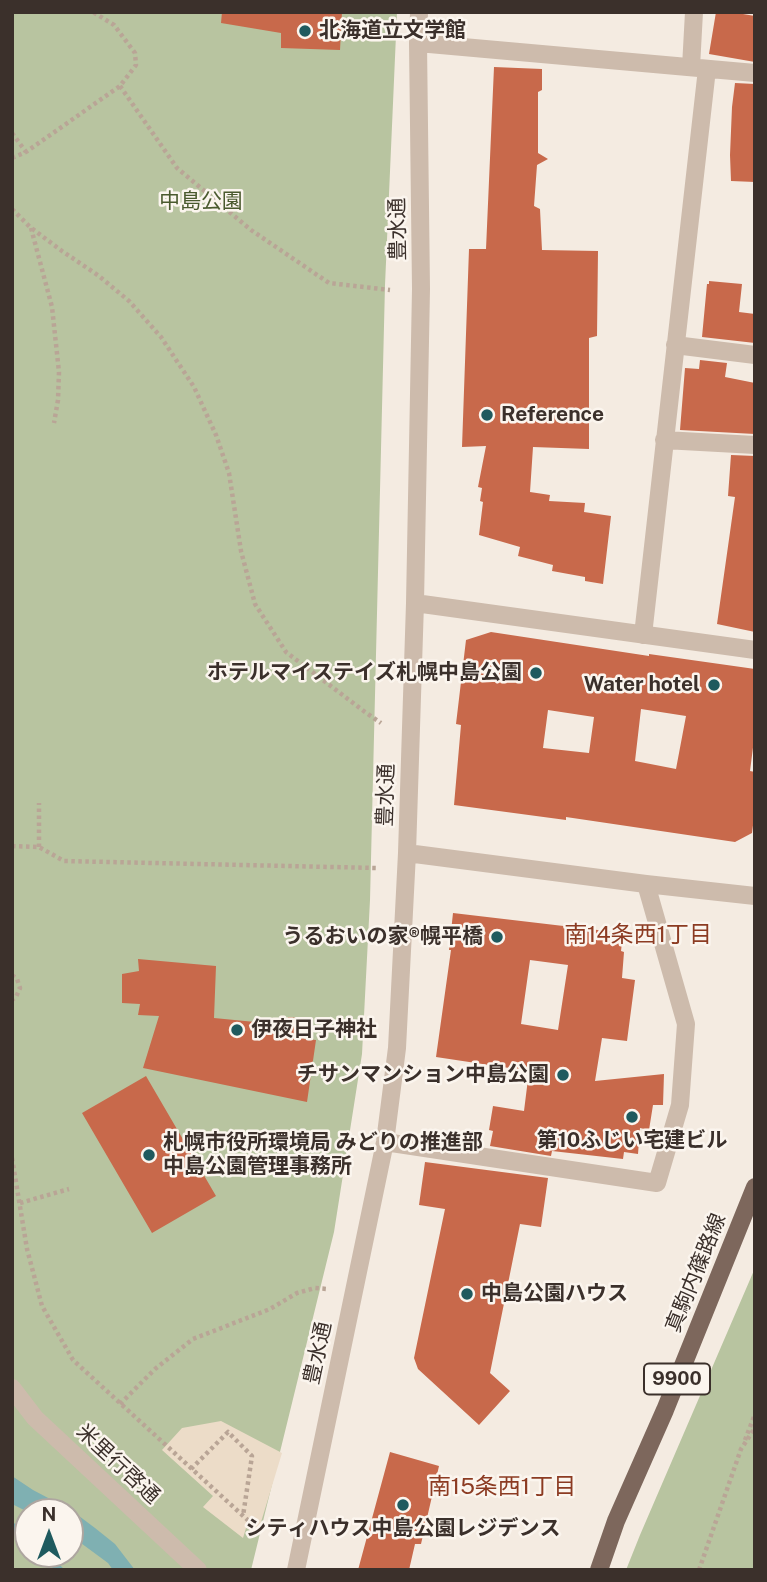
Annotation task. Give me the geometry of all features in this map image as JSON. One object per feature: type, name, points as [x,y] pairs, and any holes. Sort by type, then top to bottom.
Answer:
[{"type":"main road","name":"真駒内篠路線","points":[[598,1570],[755,1187]]},
{"type":"street","name":"豊水通","points":[[296,1570],[385,1142],[397,1048],[407,853],[415,603],[421,289],[419,12]]},
{"type":"street","points":[[643,635],[675,345],[699,68],[694,12]]},
{"type":"street","points":[[418,43],[755,74]]},
{"type":"street","points":[[675,345],[755,355]]},
{"type":"street","points":[[664,440],[755,444]]},
{"type":"street","points":[[415,603],[755,650]]},
{"type":"street","points":[[407,853],[755,896]]},
{"type":"street","points":[[385,1142],[657,1183],[680,1105],[686,1024],[646,884]]},
{"type":"street","name":"米里行啓通","points":[[12,1388],[35,1418],[198,1570]]},
{"type":"path","points":[[12,158],[26,152],[120,86],[136,65],[135,53],[114,25],[93,12]]},
{"type":"path","points":[[120,86],[177,168],[251,230],[328,284],[390,290]]},
{"type":"path","points":[[12,133],[26,152]]},
{"type":"path","points":[[12,209],[30,227],[129,301],[161,337],[194,387],[216,435],[229,473],[241,551],[256,604],[286,652],[381,723]]},
{"type":"path","points":[[30,227],[52,307],[59,372],[54,423]]},
{"type":"path","points":[[39,803],[39,847]]},
{"type":"path","points":[[12,846],[39,847],[64,862],[377,868]]},
{"type":"path","points":[[12,975],[17,979],[20,988],[12,1000]]},
{"type":"path","points":[[12,1158],[27,1249],[42,1306],[73,1360],[243,1516],[251,1527],[266,1528]]},
{"type":"path","points":[[20,1203],[69,1189]]},
{"type":"path","points":[[120,1404],[155,1369],[193,1339],[270,1309],[296,1293],[315,1288],[327,1289]]},
{"type":"path","points":[[699,1570],[755,1415]]},
{"type":"path","points":[[741,1449],[755,1428]]},
{"type":"path","points":[[191,1469],[228,1432],[252,1456],[243,1516]]},
{"type":"green space","name":"中島公園","points":[[12,12],[397,12],[385,285],[370,900],[362,1054],[334,1232],[251,1570],[12,1570]]},
{"type":"green space","points":[[755,1268],[755,1570],[626,1570],[640,1535]]},
{"type":"shaded area","points":[[221,1421],[282,1453],[258,1532],[246,1528],[243,1538],[203,1507],[213,1496],[162,1450],[182,1428]]},
{"type":"water","points":[[12,1476],[48,1498],[14,1498],[14,1505]]},
{"type":"water","points":[[84,1520],[115,1544],[135,1570],[113,1570],[84,1545]]},
{"type":"building","name":"北海道立文学館","points":[[222,12],[342,12],[340,50],[281,48],[281,33],[221,23]]},
{"type":"building","points":[[716,12],[755,16],[755,62],[709,54]]},
{"type":"building","points":[[494,67],[542,69],[542,90],[538,92],[538,153],[548,159],[537,165],[534,206],[540,209],[542,250],[598,251],[597,336],[589,338],[589,449],[533,447],[530,492],[550,495],[549,501],[585,503],[584,512],[611,516],[603,584],[585,581],[585,577],[552,571],[553,565],[518,556],[520,547],[479,535],[483,502],[480,501],[482,488],[478,487],[486,446],[462,447],[469,249],[486,249]]},
{"type":"building","points":[[735,83],[755,84],[755,182],[731,181]]},
{"type":"building","points":[[709,281],[742,284],[739,312],[755,314],[755,343],[702,337]]},
{"type":"building","points":[[700,360],[727,363],[725,377],[755,383],[755,434],[680,430],[685,368],[699,369]]},
{"type":"building","points":[[731,455],[755,456],[755,632],[717,624],[735,497],[728,496]]},
{"type":"building","points":[[491,632],[755,669],[755,732],[750,771],[755,772],[752,833],[735,842],[566,817],[566,820],[454,805],[461,725],[456,724],[466,640]],"holes":[[[641,709],[686,716],[676,769],[635,761]],[[548,710],[594,717],[589,753],[543,748]]]},
{"type":"building","points":[[453,913],[623,933],[622,978],[635,980],[627,1041],[602,1038],[595,1081],[664,1074],[663,1105],[653,1105],[649,1130],[640,1128],[638,1154],[624,1152],[623,1159],[552,1151],[551,1156],[490,1146],[493,1131],[489,1130],[493,1106],[524,1111],[529,1071],[436,1057]],"holes":[[[530,960],[568,965],[558,1030],[521,1024]]]},
{"type":"building","name":"伊夜日子神社","points":[[138,959],[216,966],[214,1018],[286,1025],[288,1017],[307,1019],[304,1039],[316,1040],[307,1102],[143,1068],[159,1016],[138,1015],[140,1004],[122,1003],[122,974],[139,971]]},
{"type":"building","name":"札幌市役所環境局 みどりの推進部 中島公園管理事務所","points":[[146,1076],[216,1196],[152,1233],[82,1113]]},
{"type":"building","name":"中島公園ハウス","points":[[425,1162],[548,1178],[541,1227],[520,1224],[490,1373],[510,1391],[479,1425],[418,1369],[414,1358],[445,1209],[419,1205]]},
{"type":"building","name":"シティハウス中島公園レジデンス","points":[[390,1452],[439,1466],[421,1544],[415,1544],[409,1570],[358,1570]]},
{"type":"place","name":"北海道立文学館","points":[[305,31]]},
{"type":"place","name":"Reference","points":[[487,415]]},
{"type":"place","name":"ホテルマイステイズ札幌中島公園","points":[[536,673]]},
{"type":"place","name":"Water hotel","points":[[714,685]]},
{"type":"place","name":"うるおいの家®幌平橋","points":[[497,937]]},
{"type":"place","name":"伊夜日子神社","points":[[237,1030]]},
{"type":"place","name":"チサンマンション中島公園","points":[[563,1075]]},
{"type":"place","name":"第10ふじい宅建ビル","points":[[632,1117]]},
{"type":"place","name":"札幌市役所環境局 みどりの推進部 中島公園管理事務所","points":[[149,1155]]},
{"type":"place","name":"中島公園ハウス","points":[[467,1294]]},
{"type":"place","name":"シティハウス中島公園レジデンス","points":[[403,1505]]},
{"type":"district","name":"南14条西1丁目","points":[[638,935]]},
{"type":"district","name":"南15条西1丁目","points":[[502,1487]]}]
